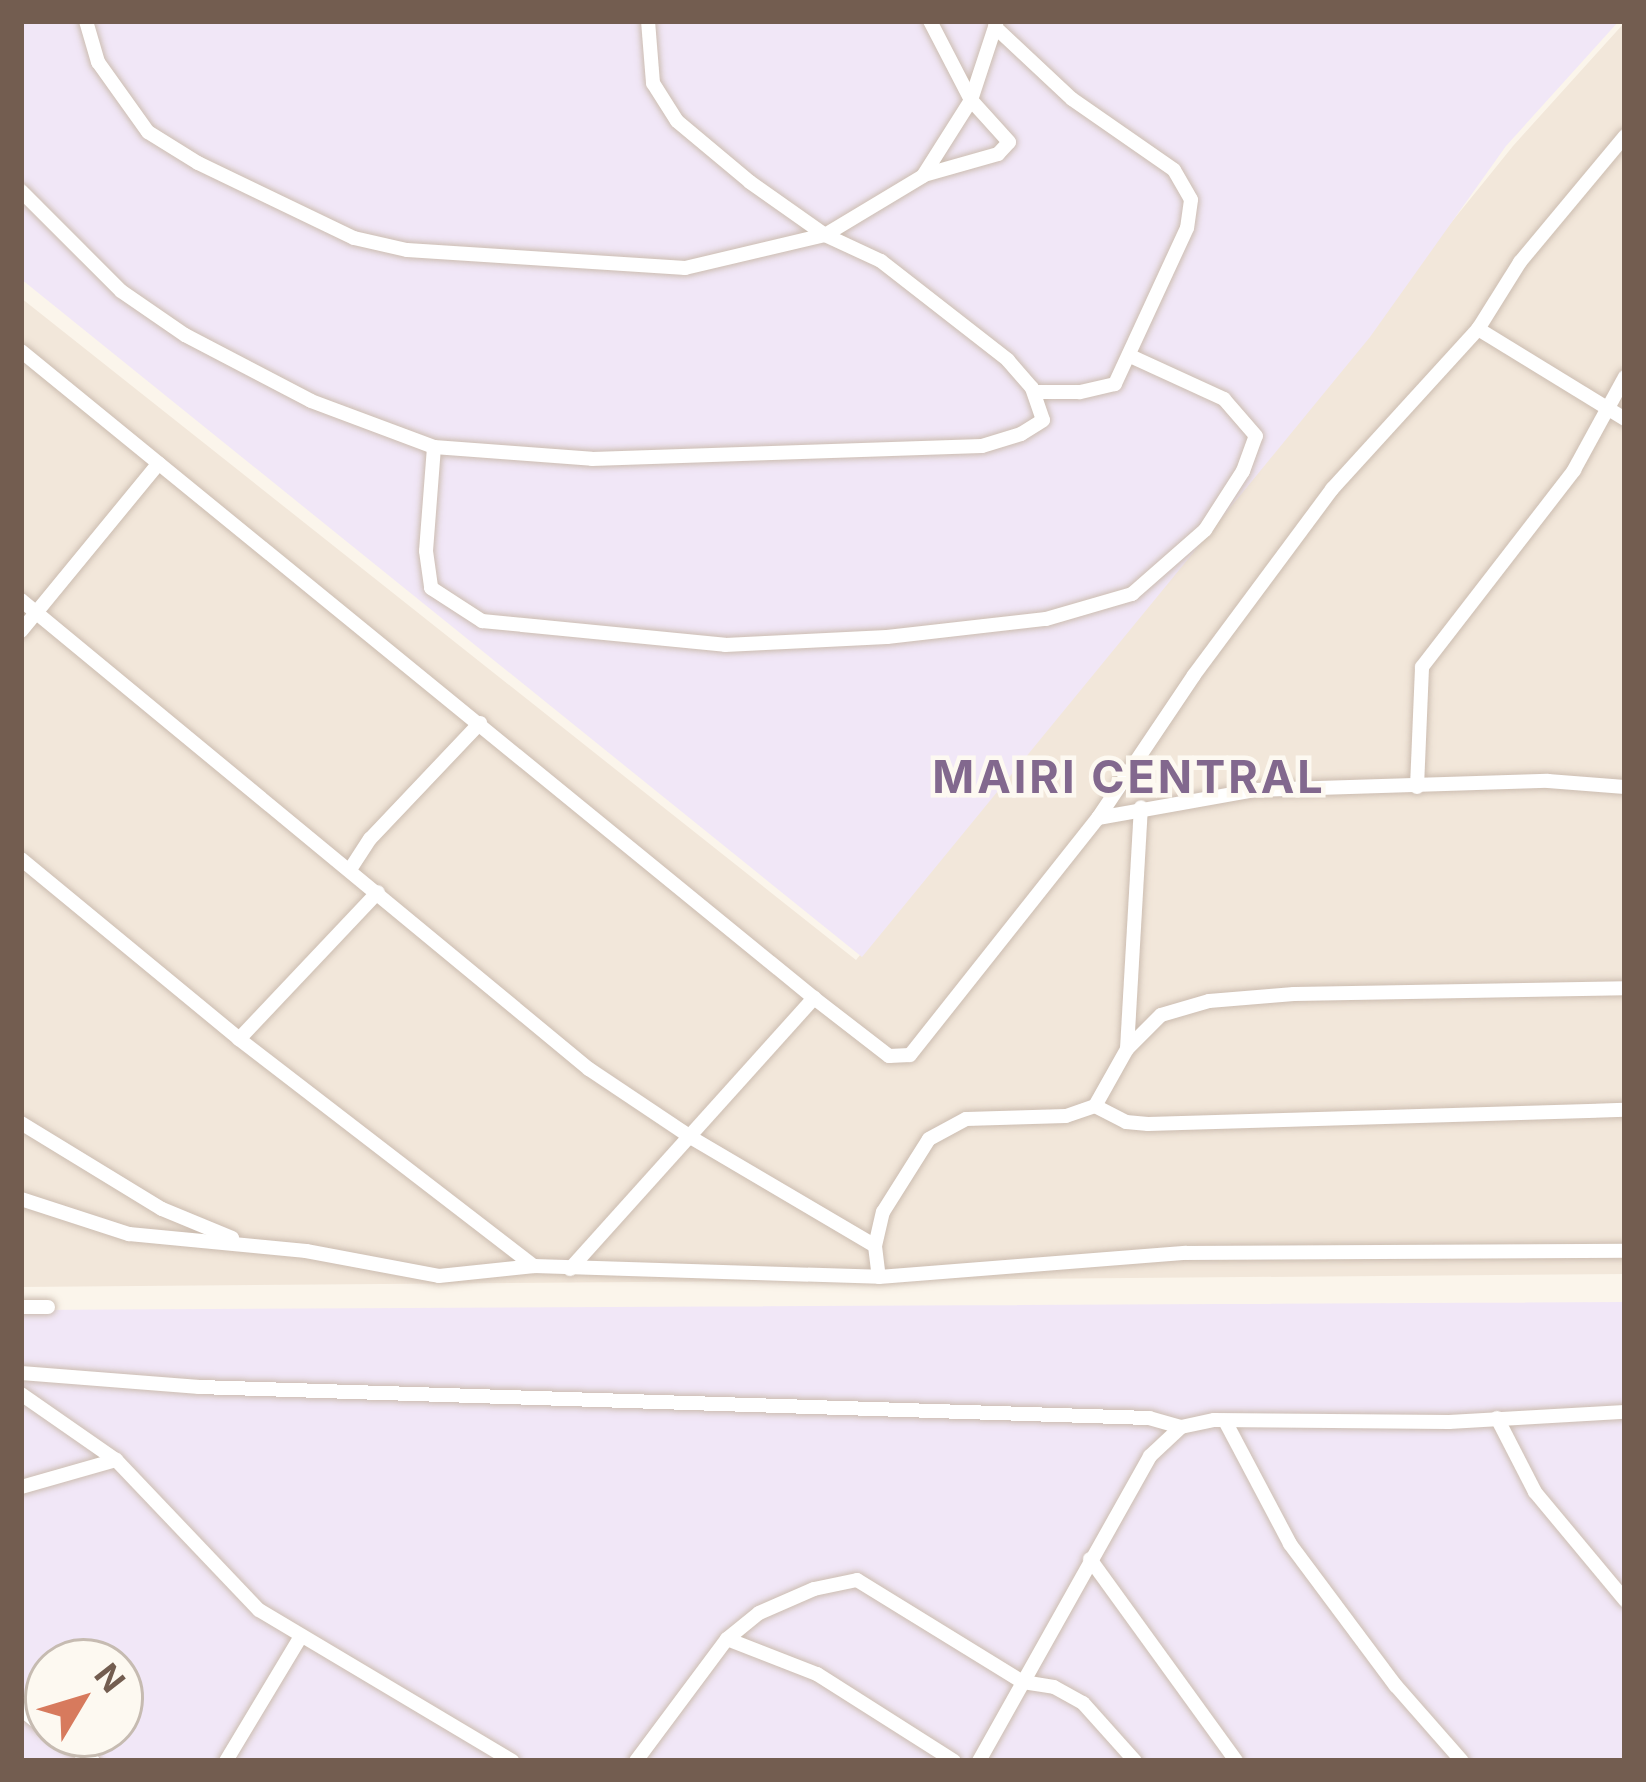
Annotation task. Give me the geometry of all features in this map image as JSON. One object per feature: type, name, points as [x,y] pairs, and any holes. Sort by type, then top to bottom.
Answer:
[{"type":"street","points":[[86,21],[98,62],[148,132],[198,163],[354,238],[407,250],[685,268],[825,236],[923,176],[1008,149],[1009,142],[971,100],[930,21]]},
{"type":"street","points":[[21,191],[121,291],[185,334],[311,401],[434,447],[592,459],[982,446],[1031,430],[1043,420],[1034,392],[1007,360],[924,292],[881,261],[825,236],[677,122],[653,83],[648,21]]},
{"type":"street","points":[[923,176],[971,100],[996,24],[1072,99],[1174,170],[1191,200],[1187,228],[1164,269],[1115,384],[1078,392],[1034,392]]},
{"type":"street","points":[[21,351],[814,998],[889,1056],[910,1055],[1098,818],[1194,675],[1333,489],[1478,329],[1520,262],[1625,136]]},
{"type":"street","points":[[1478,329],[1625,419]]},
{"type":"street","points":[[434,447],[426,551],[431,588],[482,621],[725,645],[887,637],[1046,619],[1132,594],[1205,530],[1243,471],[1256,436],[1224,399],[1130,356]]},
{"type":"street","points":[[1417,787],[1422,667],[1574,470],[1625,377]]},
{"type":"street","points":[[21,631],[159,463]]},
{"type":"street","points":[[21,600],[589,1069],[692,1138],[875,1246]]},
{"type":"street","points":[[351,868],[370,838],[480,723]]},
{"type":"street","points":[[1098,818],[1255,790],[1548,781],[1625,787]]},
{"type":"street","points":[[1127,1049],[1142,807]]},
{"type":"street","points":[[21,859],[239,1039],[534,1266]]},
{"type":"street","points":[[239,1039],[378,892]]},
{"type":"street","points":[[879,1277],[875,1246],[883,1212],[929,1139],[966,1119],[1066,1116],[1095,1106],[1127,1049],[1161,1015],[1209,1001],[1625,988]]},
{"type":"street","points":[[569,1268],[692,1138],[754,1058],[814,998]]},
{"type":"street","points":[[1095,1106],[1126,1122],[1148,1124],[1625,1110]]},
{"type":"street","points":[[21,1123],[162,1209],[250,1245]]},
{"type":"street","points":[[21,1199],[129,1234],[250,1245],[439,1276],[534,1266],[879,1277],[1186,1253],[1625,1252]]},
{"type":"street","points":[[21,1306],[48,1306]]},
{"type":"street","points":[[21,1373],[199,1387],[1149,1418],[1181,1427],[1225,1420],[1625,1412]]},
{"type":"street","points":[[21,1394],[116,1460],[242,1594],[301,1636],[512,1761]]},
{"type":"street","points":[[1497,1418],[1534,1492],[1625,1600]]},
{"type":"street","points":[[1225,1420],[1291,1544],[1396,1686],[1462,1761]]},
{"type":"street","points":[[979,1761],[1150,1456],[1181,1427]]},
{"type":"street","points":[[21,1487],[116,1460]]},
{"type":"street","points":[[1090,1559],[1236,1761]]},
{"type":"street","points":[[636,1761],[727,1639],[759,1613],[814,1589],[857,1580],[1023,1682],[1054,1687],[1083,1703],[1135,1761]]},
{"type":"street","points":[[226,1761],[301,1636]]},
{"type":"street","points":[[727,1639],[817,1674],[954,1761]]},
{"type":"shaded area","points":[[21,21],[1619,21],[1506,146],[1370,337],[862,957],[21,279]]},
{"type":"shaded area","points":[[1625,22],[1625,1274],[21,1287],[21,298],[856,960],[1513,146]]},
{"type":"shaded area","points":[[1625,1302],[1625,1761],[21,1761],[21,1310]]},
{"type":"district","name":"MAIRI CENTRAL","points":[[1129,777]]}]
